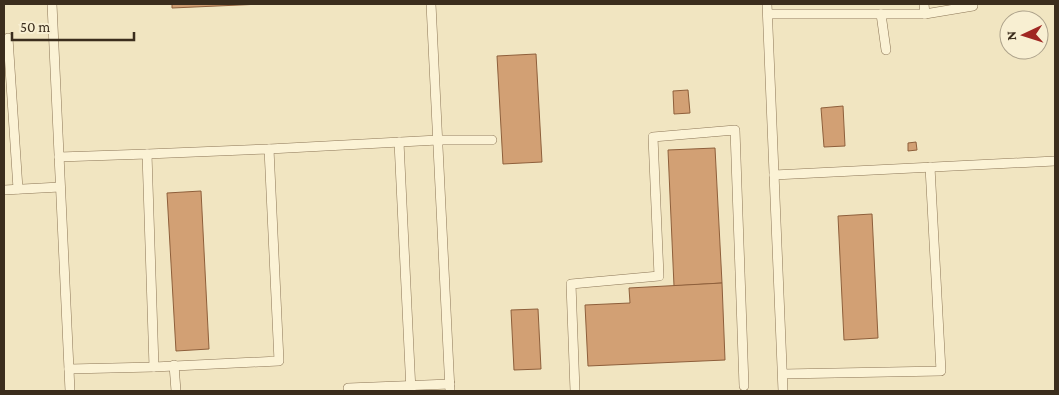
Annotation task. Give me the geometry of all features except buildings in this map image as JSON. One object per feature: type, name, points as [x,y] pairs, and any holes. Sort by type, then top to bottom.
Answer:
[{"type":"lane","points":[[52,4],[70,391]]},
{"type":"lane","points":[[348,388],[450,388],[431,4]]},
{"type":"lane","points":[[767,4],[784,391]]},
{"type":"lane","points":[[924,4],[925,14]]},
{"type":"lane","points":[[768,14],[925,14],[973,6]]},
{"type":"lane","points":[[881,14],[886,50]]},
{"type":"lane","points":[[8,38],[18,189]]},
{"type":"lane","points":[[575,391],[571,284],[659,276],[653,136],[735,130],[744,386]]},
{"type":"lane","points":[[59,157],[438,140],[492,140]]},
{"type":"lane","points":[[399,142],[411,388]]},
{"type":"lane","points":[[69,369],[279,361],[269,149]]},
{"type":"lane","points":[[148,154],[154,366]]},
{"type":"lane","points":[[774,175],[1055,161]]},
{"type":"lane","points":[[782,374],[941,371],[930,167]]},
{"type":"lane","points":[[4,190],[60,187]]},
{"type":"lane","points":[[174,366],[176,391]]}]
